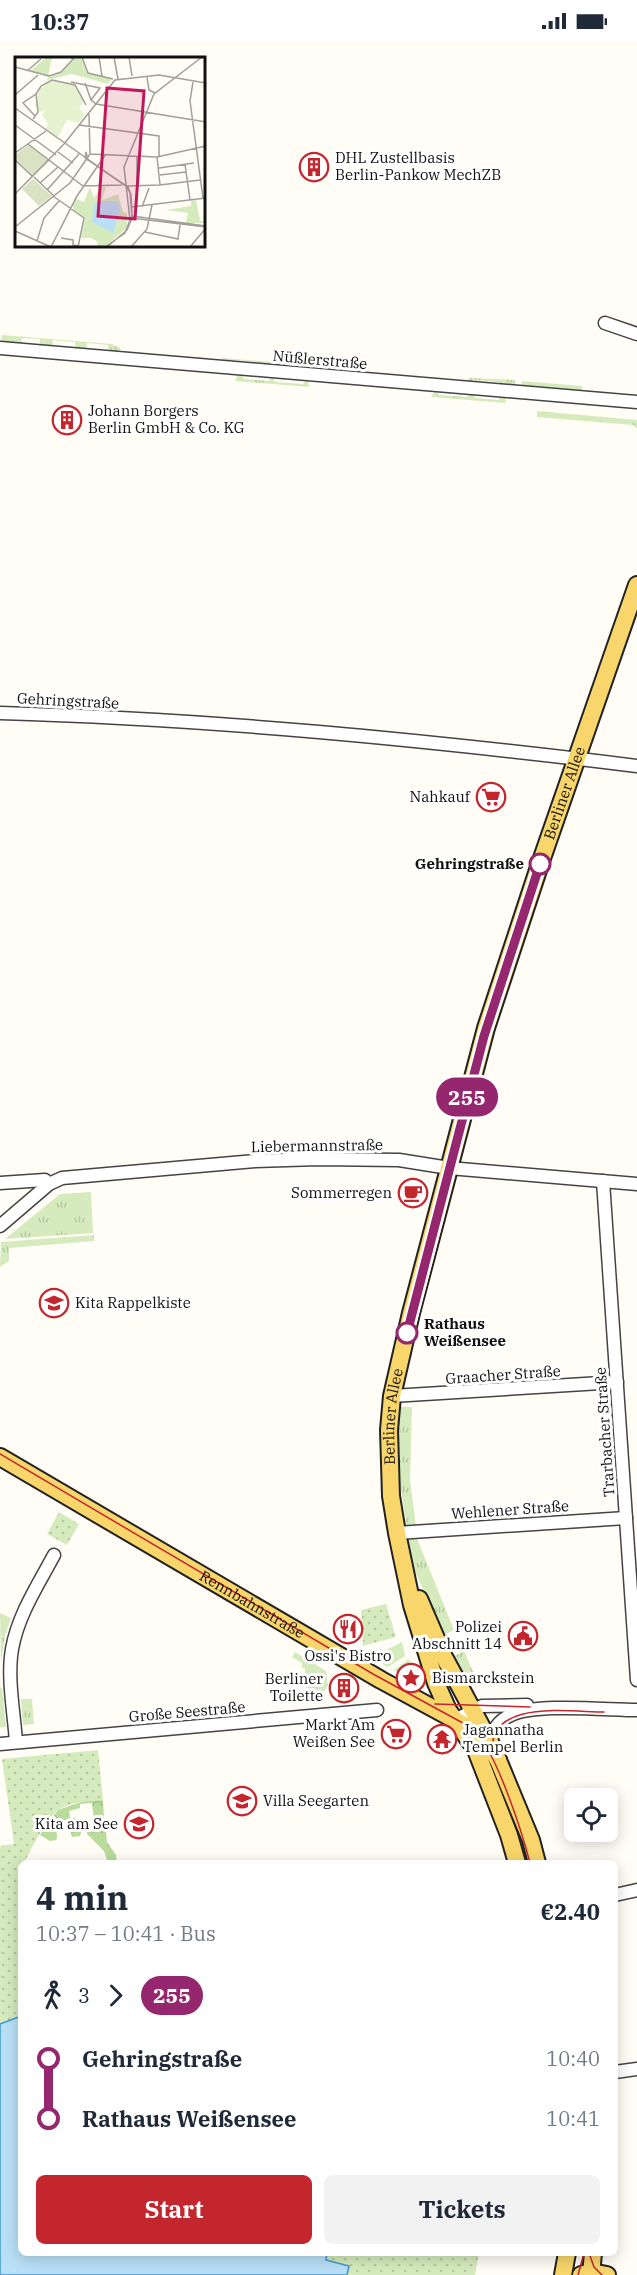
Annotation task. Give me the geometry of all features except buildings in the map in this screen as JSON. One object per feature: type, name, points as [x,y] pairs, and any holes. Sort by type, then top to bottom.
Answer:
[{"type":"main road","name":"Berliner Allee","points":[[516,1860],[476,1750],[455,1720],[439,1689],[412,1605],[397,1533],[389,1460],[392,1396],[411,1313],[498,989],[637,585]]},
{"type":"main road","name":"Rennbahnstraße","points":[[0,1457],[389,1684],[455,1720],[482,1739],[498,1760]]},
{"type":"main road","name":"Berliner Allee","points":[[404,1564],[444,1657],[498,1760],[531,1840],[536,1860]]},
{"type":"main road","points":[[580,2270],[591,2256]]},
{"type":"street","points":[[605,323],[637,334]]},
{"type":"street","name":"Nüßlerstraße","points":[[0,348],[637,402]]},
{"type":"street","name":"Gehringstraße","points":[[0,713],[274,728],[404,739],[637,766]]},
{"type":"street","name":"Liebermannstraße","points":[[0,1184],[45,1180],[49,1184],[62,1178],[255,1161],[309,1159],[399,1160],[449,1168],[637,1184]]},
{"type":"street","name":"Trarbacher Straße","points":[[603,1181],[637,1680]]},
{"type":"street","points":[[0,1226],[49,1184]]},
{"type":"street","name":"Graacher Straße","points":[[392,1396],[617,1382]]},
{"type":"street","name":"Wehlener Straße","points":[[397,1533],[626,1518]]},
{"type":"street","points":[[16,1742],[11,1671],[12,1648],[23,1613],[54,1555]]},
{"type":"street","points":[[455,1720],[473,1710],[490,1705],[535,1705],[561,1709]]},
{"type":"street","name":"Große Seestraße","points":[[0,1744],[377,1710]]},
{"type":"street","points":[[490,1744],[497,1726],[510,1715],[533,1710],[637,1710]]},
{"type":"street","points":[[618,1894],[637,1890]]},
{"type":"street","points":[[618,2072],[637,2069]]},
{"type":"green space","points":[[2,335],[112,344],[120,348],[117,354],[108,353],[108,345],[87,343],[86,351],[75,350],[75,342],[53,340],[52,348],[40,347],[40,339],[22,338],[21,346],[1,344]]},
{"type":"green space","points":[[222,358],[312,365],[310,370],[303,366],[283,364],[279,367],[277,364],[257,362],[252,365],[250,361],[231,360],[224,363]]},
{"type":"green space","points":[[238,375],[242,375],[244,379],[269,381],[273,378],[275,382],[303,384],[308,380],[309,387],[235,381]]},
{"type":"green space","points":[[468,378],[515,380],[515,387],[501,386],[499,382],[473,380],[468,383]]},
{"type":"green space","points":[[522,381],[582,386],[582,390],[521,387]]},
{"type":"green space","points":[[435,391],[438,391],[439,395],[467,397],[473,394],[475,398],[498,400],[505,397],[506,403],[431,397]]},
{"type":"green space","points":[[537,411],[637,420],[637,428],[633,425],[537,417]]},
{"type":"green space","points":[[91,1192],[93,1233],[5,1239],[60,1194]]},
{"type":"green space","points":[[94,1235],[94,1241],[9,1248],[9,1261],[0,1267],[1,1242]]},
{"type":"green space","points":[[399,1407],[412,1407],[410,1480],[418,1541],[454,1630],[444,1635],[413,1567],[396,1458]]},
{"type":"green space","points":[[59,1512],[79,1524],[67,1545],[47,1534]]},
{"type":"green space","points":[[386,1604],[396,1637],[363,1646],[361,1610]]},
{"type":"green space","points":[[0,1613],[11,1618],[5,1636],[1,1662]]},
{"type":"green space","points":[[402,1642],[405,1656],[388,1667],[378,1662],[378,1654]]},
{"type":"green space","points":[[464,1651],[474,1674],[466,1678],[454,1656]]},
{"type":"green space","points":[[295,1652],[326,1671],[328,1686],[317,1699],[307,1701],[306,1682],[303,1681],[305,1668],[302,1668],[302,1663],[292,1657]]},
{"type":"green space","points":[[409,1659],[415,1676],[407,1678],[394,1670]]},
{"type":"green space","points":[[0,1687],[2,1688],[6,1727],[0,1727]]},
{"type":"green space","points":[[21,1699],[32,1699],[34,1724],[23,1725]]},
{"type":"green space","points":[[98,1750],[103,1800],[73,1804],[57,1811],[43,1829],[26,1860],[18,1860],[18,2256],[478,2256],[475,2275],[0,2275],[0,1846],[14,1844],[2,1759]]},
{"type":"green space","points":[[103,1800],[104,1819],[94,1820],[92,1803],[80,1804],[80,1808],[69,1811],[70,1818],[76,1818],[80,1836],[72,1837],[67,1820],[56,1821],[56,1840],[50,1841],[40,1835],[58,1810],[84,1801]]},
{"type":"green space","points":[[105,1822],[107,1842],[116,1855],[117,1860],[107,1860],[104,1851],[87,1834],[87,1826]]},
{"type":"water","points":[[18,2017],[18,2256],[327,2256],[326,2260],[349,2266],[347,2275],[0,2275],[0,2024]]},
{"type":"tram line","points":[[0,1454],[373,1674],[472,1728],[481,1738],[498,1771],[529,1860]]},
{"type":"tram line","points":[[435,1704],[530,1707]]},
{"type":"tram line","points":[[493,1757],[493,1738],[501,1725],[514,1717],[532,1712],[604,1712]]},
{"type":"tram line","points":[[578,2275],[583,2256]]},
{"type":"tram line","points":[[590,2256],[594,2267],[602,2275]]},
{"type":"bus line","name":"255","points":[[407,1333],[484,1036],[540,864]]},
{"type":"place","name":"DHL Zustellbasis Berlin-Pankow MechZB","points":[[314,167]]},
{"type":"place","name":"Johann Borgers Berlin GmbH & Co. KG","points":[[67,420]]},
{"type":"place","name":"Nahkauf","points":[[491,797]]},
{"type":"place","name":"Gehringstraße","points":[[540,864]]},
{"type":"place","name":"Sommerregen","points":[[413,1193]]},
{"type":"place","name":"Kita Rappelkiste","points":[[54,1303]]},
{"type":"place","name":"Rathaus Weißensee","points":[[407,1333]]},
{"type":"place","name":"Ossi's Bistro","points":[[348,1629]]},
{"type":"place","name":"Polizei Abschnitt 14","points":[[523,1636]]},
{"type":"place","name":"Bismarckstein","points":[[411,1678]]},
{"type":"place","name":"Berliner Toilette","points":[[344,1688]]},
{"type":"place","name":"Markt Am Weißen See","points":[[396,1734]]},
{"type":"place","name":"Jagannatha Tempel Berlin","points":[[442,1739]]},
{"type":"place","name":"Villa Seegarten","points":[[242,1801]]},
{"type":"place","name":"Kita am See","points":[[139,1824]]}]
